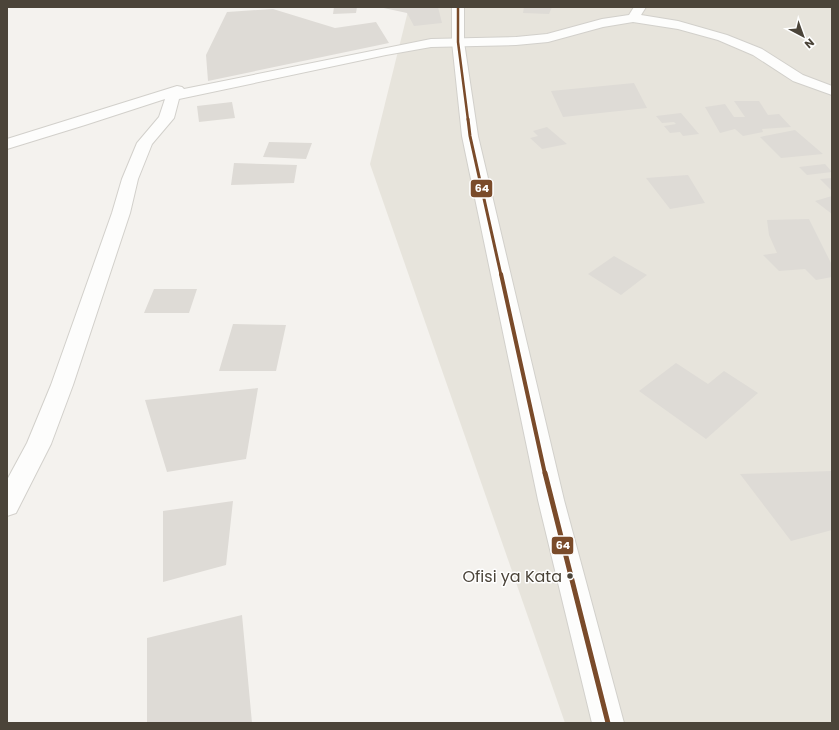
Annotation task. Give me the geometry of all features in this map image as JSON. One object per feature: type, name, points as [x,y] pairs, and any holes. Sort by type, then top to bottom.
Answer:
[{"type":"street","points":[[458,7],[458,42],[473,151],[551,500],[608,723]]},
{"type":"street","points":[[173,96],[386,50],[431,43],[516,41],[548,38],[637,13],[686,26],[752,49],[772,60],[798,78],[832,90]]},
{"type":"street","points":[[7,144],[177,90],[173,96],[166,118],[145,143],[130,179],[121,213],[62,385],[39,444],[7,506]]},
{"type":"shaded area","points":[[409,7],[832,7],[832,723],[565,723],[370,164]]},
{"type":"building","points":[[334,7],[357,7],[356,13],[333,14]]},
{"type":"building","points":[[379,7],[438,7],[442,23],[414,26],[407,13]]},
{"type":"building","points":[[524,7],[552,7],[549,14],[523,13]]},
{"type":"building","points":[[273,9],[335,28],[376,22],[389,43],[208,81],[206,55],[227,12]]},
{"type":"building","points":[[634,83],[647,108],[563,117],[551,91]]},
{"type":"building","points":[[734,101],[759,101],[768,115],[779,114],[791,127],[762,129],[763,132],[743,136],[735,129],[720,133],[705,107],[725,104],[734,117],[745,117]]},
{"type":"building","points":[[232,102],[235,118],[199,122],[197,106]]},
{"type":"building","points":[[681,113],[699,134],[683,136],[680,132],[670,133],[664,126],[676,124],[674,122],[662,123],[656,116]]},
{"type":"building","points":[[547,127],[567,144],[542,149],[530,138],[538,136],[533,131]]},
{"type":"building","points":[[795,130],[823,154],[781,158],[760,137]]},
{"type":"building","points":[[269,142],[312,143],[306,159],[263,157]]},
{"type":"building","points":[[234,163],[297,165],[294,183],[231,185]]},
{"type":"building","points":[[825,164],[832,172],[807,175],[799,167]]},
{"type":"building","points":[[688,175],[705,203],[670,209],[646,178]]},
{"type":"building","points":[[832,178],[832,191],[820,179]]},
{"type":"building","points":[[832,196],[832,214],[815,201]]},
{"type":"building","points":[[809,219],[832,265],[832,277],[816,280],[805,269],[779,271],[763,255],[777,253],[769,235],[767,220]]},
{"type":"building","points":[[614,256],[647,275],[621,295],[588,274]]},
{"type":"building","points":[[154,289],[197,289],[189,313],[144,313]]},
{"type":"building","points":[[233,324],[286,325],[276,371],[219,371]]},
{"type":"building","points":[[676,363],[708,384],[724,371],[758,393],[706,439],[639,391]]},
{"type":"building","points":[[258,388],[246,459],[167,472],[145,400]]},
{"type":"building","points":[[832,471],[832,530],[791,541],[740,474]]},
{"type":"building","points":[[233,501],[226,565],[163,582],[163,511]]},
{"type":"building","points":[[242,615],[252,723],[147,723],[147,638]]},
{"type":"transit line","name":"64","points":[[458,7],[458,42],[470,136],[551,500],[608,723]]},
{"type":"place","name":"Ofisi ya Kata","points":[[570,576]]}]
